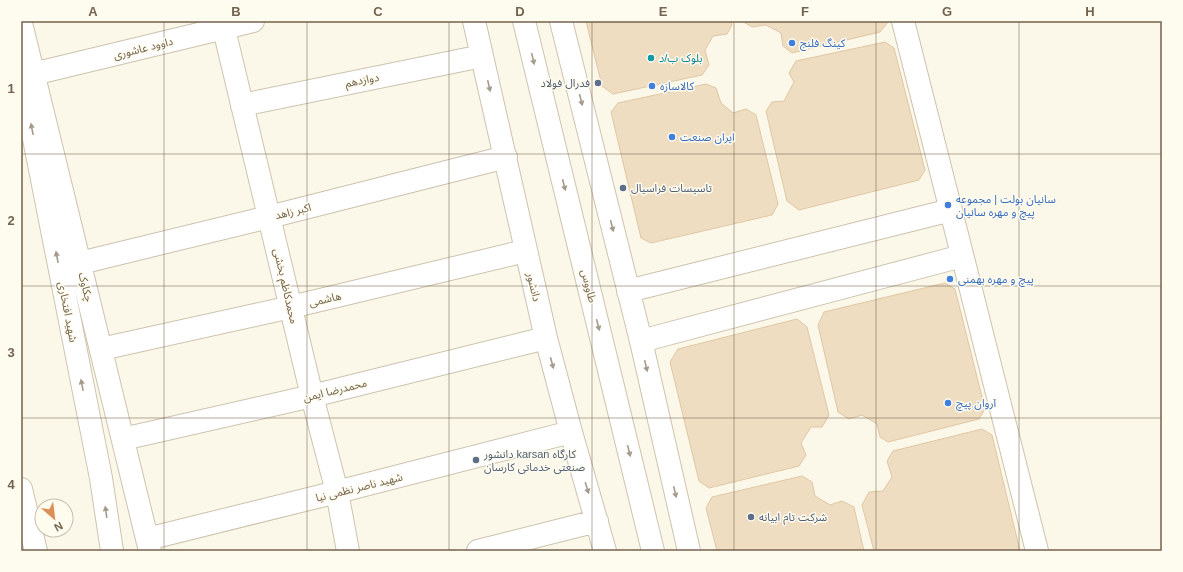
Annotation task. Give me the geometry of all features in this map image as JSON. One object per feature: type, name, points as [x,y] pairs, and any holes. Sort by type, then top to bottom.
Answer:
[{"type":"street","name":"داوود عاشوری","points":[[27,74],[223,25],[253,21]]},
{"type":"street","name":"دانشور","points":[[474,21],[506,157],[525,252],[546,338],[605,551]]},
{"type":"street","name":"طاووس","points":[[524,21],[654,551]]},
{"type":"street","points":[[561,21],[641,341],[688,551]]},
{"type":"street","points":[[903,21],[1037,551]]},
{"type":"street","name":"چکاوک","points":[[21,23],[27,74],[80,263],[149,545]]},
{"type":"street","name":"محمدکاظم بخشی","points":[[223,25],[312,396],[337,492],[348,551]]},
{"type":"street","name":"دوازدهم","points":[[242,105],[482,56]]},
{"type":"street","name":"شهید افتخاری","points":[[27,74],[101,478],[112,551]]},
{"type":"street","name":"اکبر زاهد","points":[[80,263],[269,218],[506,157]]},
{"type":"street","points":[[628,291],[951,210]]},
{"type":"street","name":"هاشمی","points":[[101,349],[291,307],[525,252]]},
{"type":"street","points":[[641,341],[962,256]]},
{"type":"street","name":"محمدرضا ایمن","points":[[123,439],[312,396],[546,338]]},
{"type":"street","name":"شهید ناصر نظمی نیا","points":[[149,545],[337,492],[571,432]]},
{"type":"street","points":[[21,489],[36,551]]},
{"type":"street","points":[[478,551],[597,521]]},
{"type":"building","name":"بلوک ب/د","points":[[586,21],[731,21],[732,25],[727,34],[713,36],[705,50],[709,65],[702,75],[613,94],[602,86]]},
{"type":"building","points":[[742,21],[888,22],[880,32],[792,53],[783,46],[781,33],[766,25],[752,27]]},
{"type":"building","points":[[885,42],[894,48],[925,170],[919,180],[799,210],[787,201],[766,111],[772,102],[784,101],[794,82],[789,73],[796,61]]},
{"type":"building","points":[[706,84],[716,88],[721,103],[733,113],[746,109],[756,115],[778,204],[772,215],[651,243],[641,238],[611,112],[618,103]]},
{"type":"building","points":[[945,283],[955,289],[985,409],[979,419],[888,442],[880,437],[877,424],[862,415],[849,419],[838,412],[818,325],[824,312]]},
{"type":"building","points":[[797,319],[807,327],[829,415],[822,427],[811,427],[801,443],[806,455],[799,466],[709,488],[699,481],[670,362],[678,349]]},
{"type":"building","points":[[982,429],[992,435],[1020,551],[874,551],[862,505],[869,492],[883,491],[892,477],[887,461],[893,451]]},
{"type":"building","points":[[802,476],[812,482],[815,496],[830,505],[842,501],[854,507],[864,551],[717,551],[706,508],[712,497]]},
{"type":"place","name":"کینگ فلنج","points":[[792,43]]},
{"type":"place","name":"بلوک ب/د","points":[[651,58]]},
{"type":"place","name":"فدرال فولاد","points":[[598,83]]},
{"type":"place","name":"کالاسازه","points":[[652,86]]},
{"type":"place","name":"ايران صنعت","points":[[672,137]]},
{"type":"place","name":"تاسیسات فراسیال","points":[[623,188]]},
{"type":"place","name":"سانیان بولت | مجموعه پیچ و مهره سانیان","points":[[948,205]]},
{"type":"place","name":"پیچ و مهره بهمنی","points":[[950,279]]},
{"type":"place","name":"آروان پیچ","points":[[948,403]]},
{"type":"place","name":"دانشور karsan کارگاه صنعتی خدماتی کارسان","points":[[476,460]]},
{"type":"place","name":"شرکت تام ابیانه","points":[[751,517]]}]
